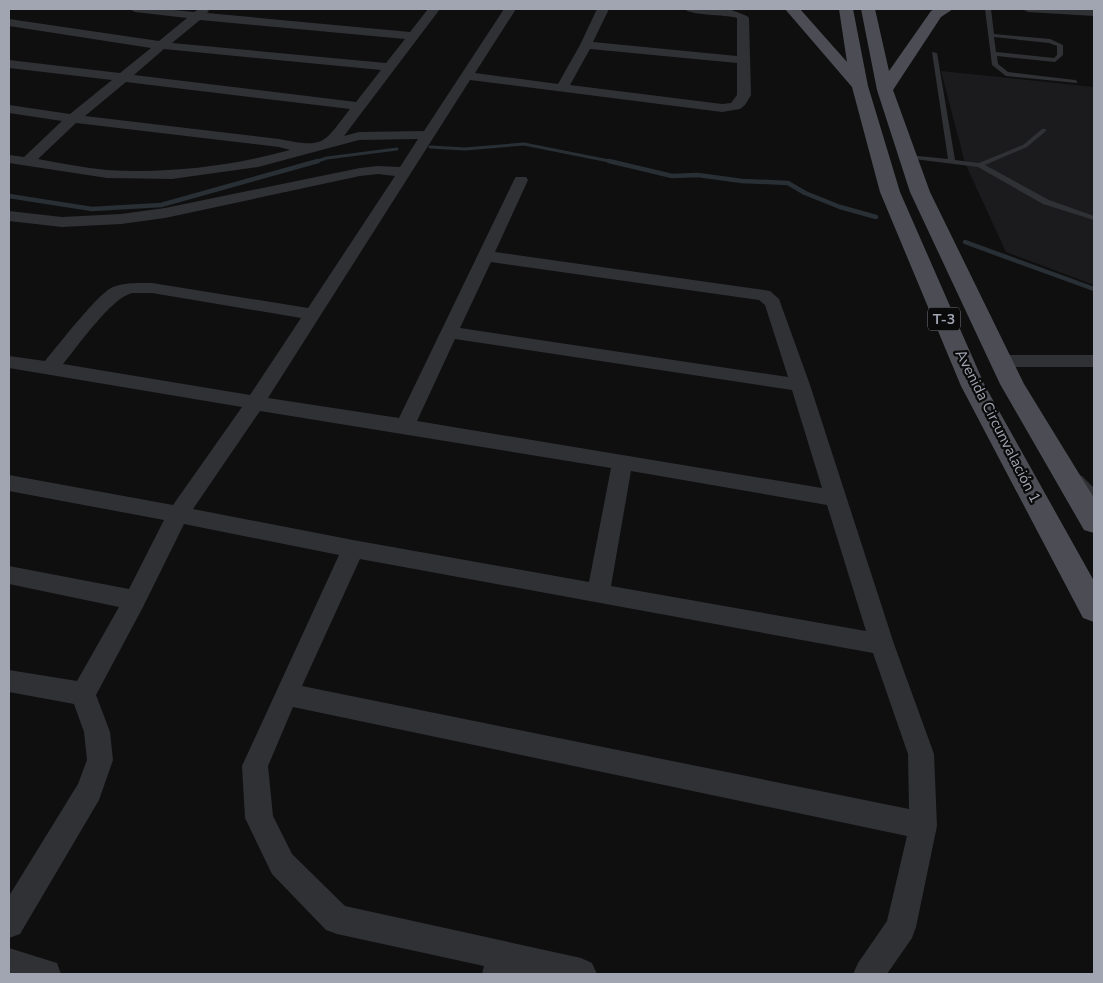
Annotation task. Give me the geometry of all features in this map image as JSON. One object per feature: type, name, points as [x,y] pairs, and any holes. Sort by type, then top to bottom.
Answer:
[{"type":"main road","points":[[792,9],[860,86]]},
{"type":"main road","name":"Avenida Circunvalación 1","points":[[846,9],[860,86],[890,192],[973,386],[1094,609]]},
{"type":"main road","name":"Avenida Circunvalación 1","points":[[868,9],[885,90],[920,192],[1012,384],[1094,522]]},
{"type":"main road","points":[[885,90],[938,10]]},
{"type":"street","points":[[135,9],[201,13],[413,36]]},
{"type":"street","points":[[331,143],[434,9]]},
{"type":"street","points":[[9,924],[89,791],[100,760],[96,732],[83,694],[178,514],[255,403],[510,9]]},
{"type":"street","points":[[561,89],[586,45],[602,9]]},
{"type":"street","points":[[466,76],[722,108],[736,107],[742,102],[744,95],[741,16],[728,12],[690,9]]},
{"type":"street","points":[[1028,9],[1094,13]]},
{"type":"street","points":[[27,162],[73,119],[201,13]]},
{"type":"street","points":[[9,22],[61,33],[162,45],[389,67]]},
{"type":"street","points":[[586,45],[744,60]]},
{"type":"street","points":[[9,64],[359,106]]},
{"type":"street","points":[[9,109],[73,119],[279,143],[310,149]]},
{"type":"street","points":[[9,159],[107,174],[172,175],[258,163],[359,136],[429,135]]},
{"type":"street","points":[[9,216],[62,222],[121,219],[165,213],[360,172],[378,170],[405,172]]},
{"type":"street","points":[[405,426],[521,180]]},
{"type":"street","points":[[484,256],[764,295],[773,303],[882,644],[921,754],[924,826],[900,927],[869,974]]},
{"type":"street","points":[[49,368],[106,301],[118,291],[132,288],[152,288],[312,314]]},
{"type":"street","points":[[450,332],[800,385]]},
{"type":"street","points":[[1001,361],[1094,361]]},
{"type":"street","points":[[9,362],[836,498]]},
{"type":"street","points":[[598,593],[622,462]]},
{"type":"street","points":[[9,483],[354,549],[882,644]]},
{"type":"street","points":[[354,549],[286,694],[255,766],[259,818],[282,864],[338,919],[500,965],[581,974]]},
{"type":"street","points":[[9,575],[134,600]]},
{"type":"street","points":[[9,681],[83,694]]},
{"type":"street","points":[[286,694],[924,826]]},
{"type":"street","points":[[9,963],[46,974]]},
{"type":"lane","points":[[988,9],[996,65],[1006,74],[1075,82]]},
{"type":"lane","points":[[992,35],[1050,41],[1060,45],[1060,55],[1055,60],[994,54]]},
{"type":"lane","points":[[934,53],[952,162]]},
{"type":"lane","points":[[980,165],[1025,146],[1044,130]]},
{"type":"lane","points":[[908,156],[980,165],[1046,202],[1094,218]]},
{"type":"lane","points":[[1053,453],[1094,494]]},
{"type":"shaded area","points":[[941,71],[1094,87],[1094,285],[1006,252],[965,163]]},
{"type":"waterway","points":[[430,147],[465,149],[524,144],[609,161]]},
{"type":"waterway","points":[[314,162],[327,158],[397,149]]},
{"type":"waterway","points":[[9,196],[92,209],[161,205],[318,161]]},
{"type":"waterway","points":[[609,161],[614,162]]},
{"type":"waterway","points":[[609,161],[672,176],[698,175],[742,181],[788,183],[805,193],[840,207],[876,217]]},
{"type":"waterway","points":[[965,242],[1094,289]]}]
